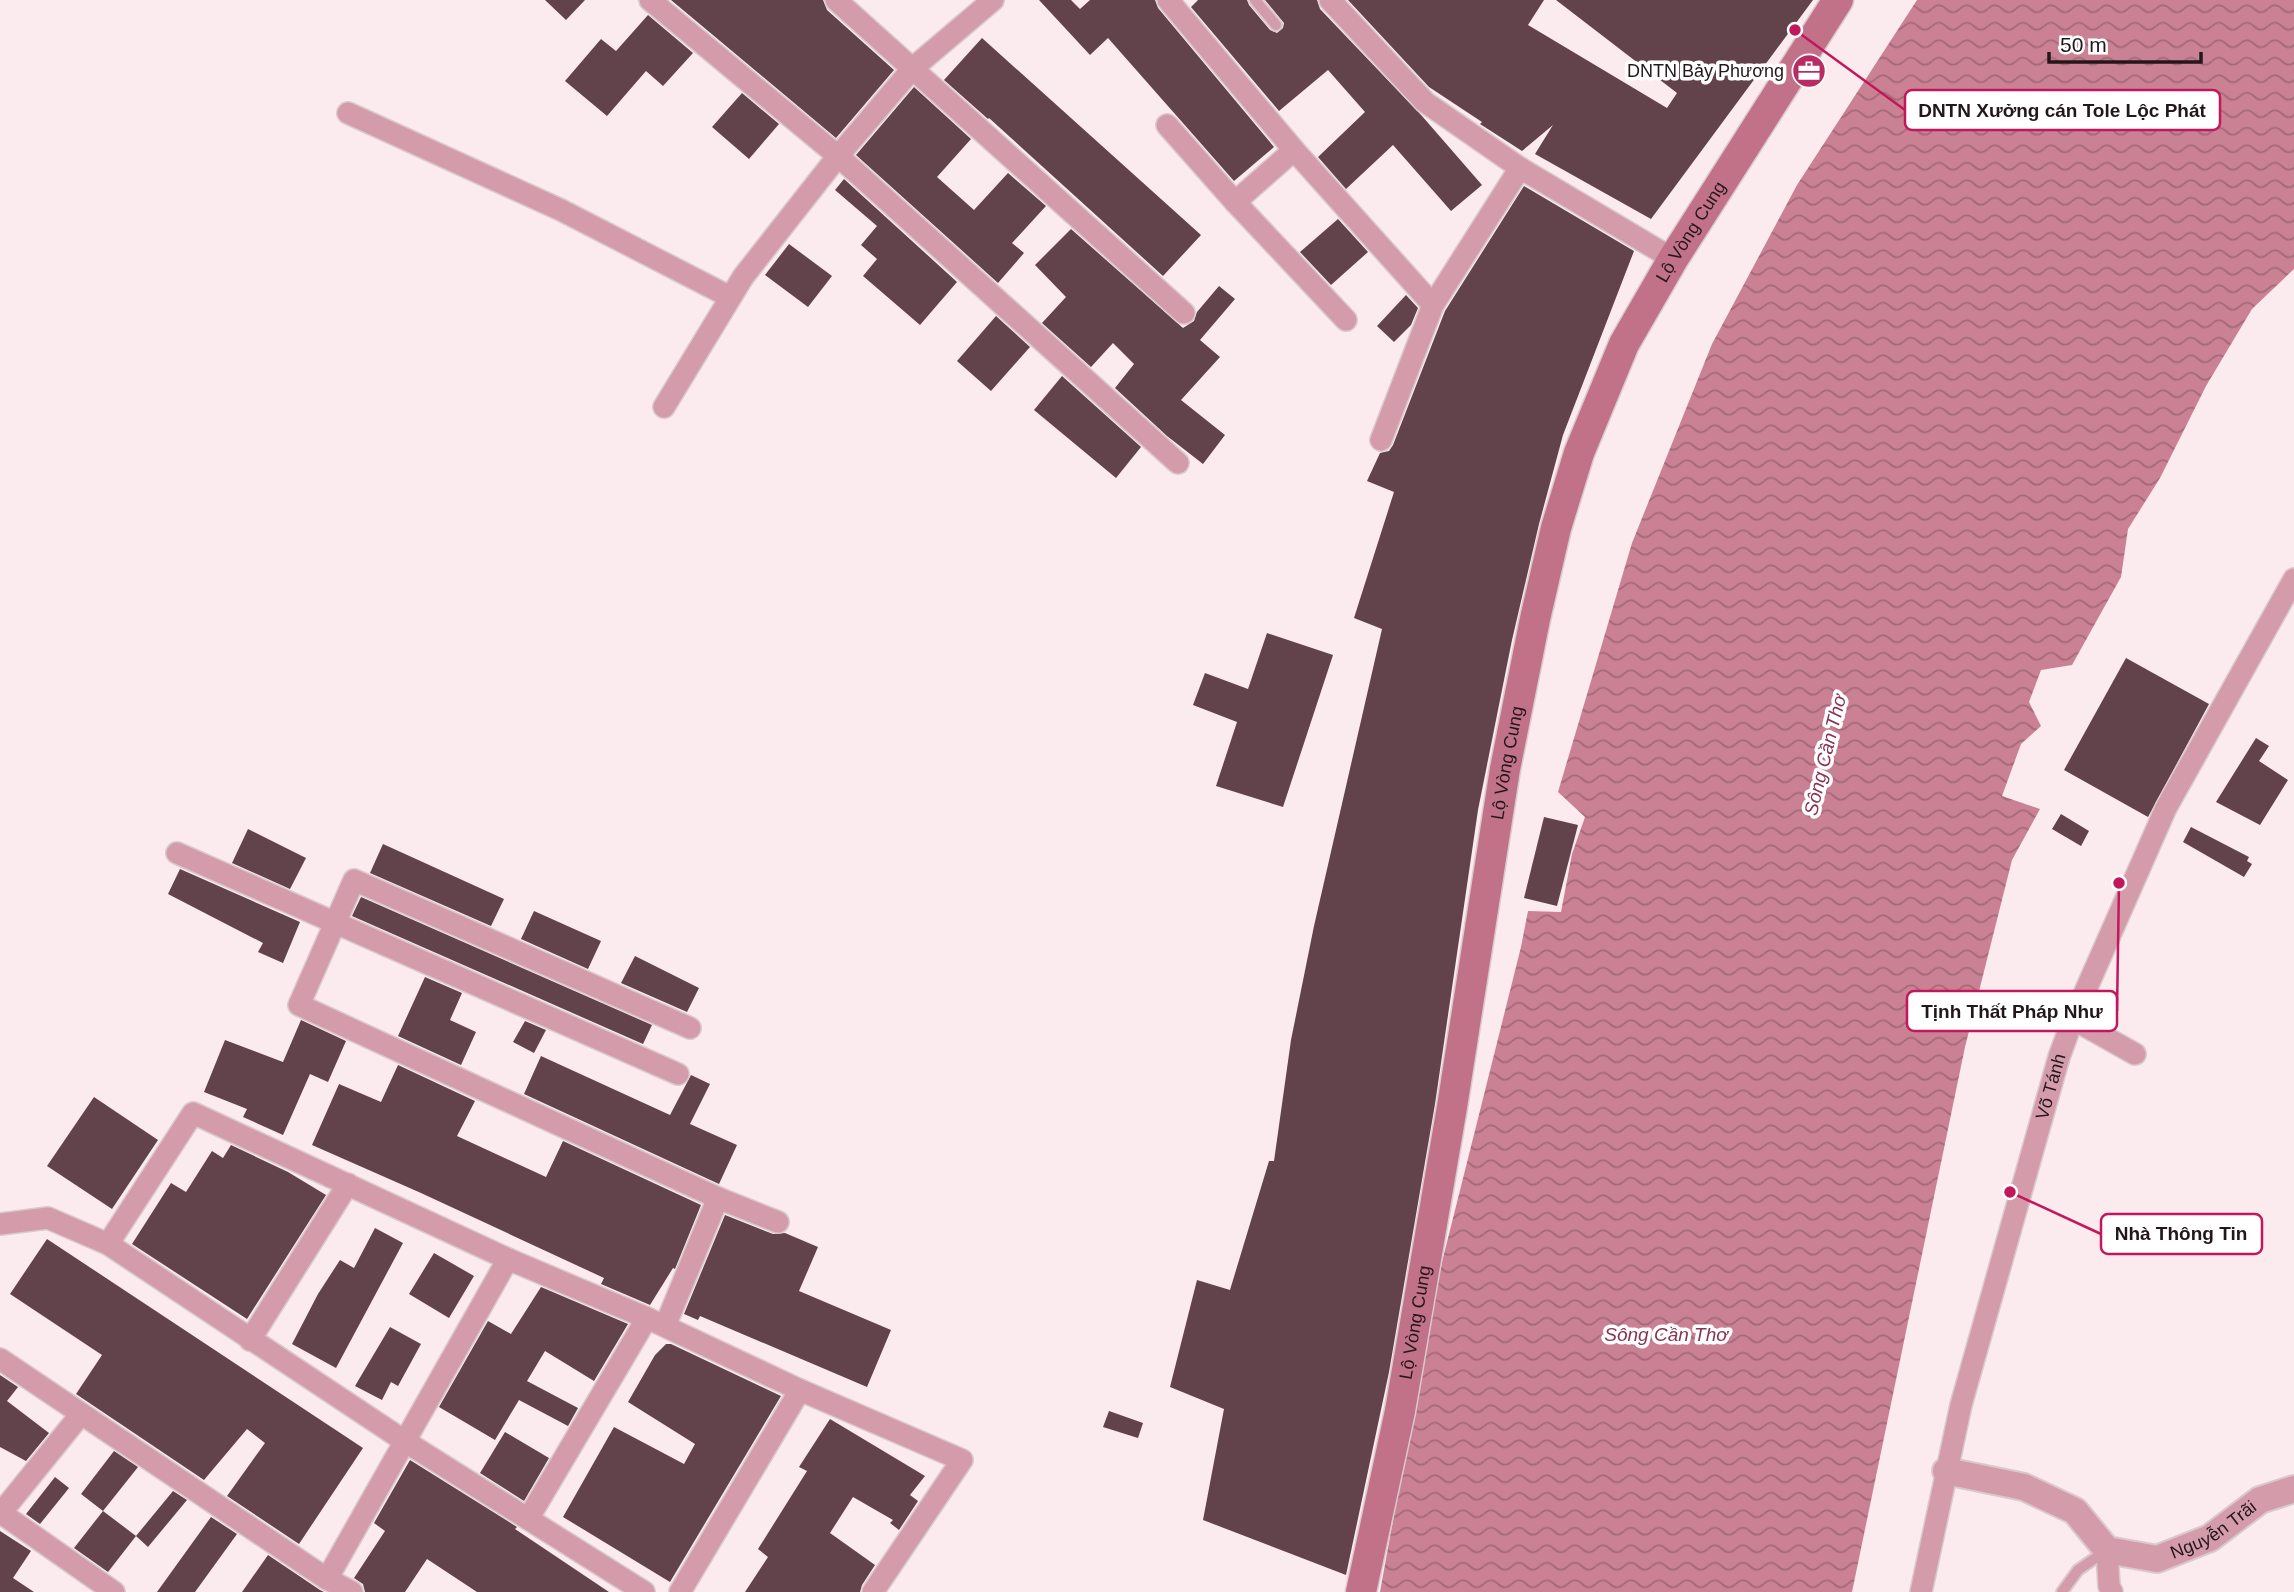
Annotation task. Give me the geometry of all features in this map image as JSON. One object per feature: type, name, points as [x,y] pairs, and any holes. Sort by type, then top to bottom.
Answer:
[{"type":"main road","name":"Lộ Vòng Cung","points":[[1361,1592],[1400,1411],[1452,1107],[1505,769],[1550,554],[1579,453],[1619,356],[1674,259],[1838,0]]},
{"type":"street","points":[[650,0],[838,156],[1178,463]]},
{"type":"street","points":[[836,0],[1184,313]]},
{"type":"street","points":[[664,407],[743,277],[838,156],[913,68],[993,0]]},
{"type":"street","points":[[1168,0],[1294,150],[1433,304]]},
{"type":"street","points":[[1330,0],[1425,102],[1520,168],[1674,259]]},
{"type":"street","points":[[348,113],[561,210],[730,298]]},
{"type":"street","points":[[1167,125],[1346,320]]},
{"type":"street","points":[[1235,202],[1294,150]]},
{"type":"street","points":[[1381,440],[1433,304],[1520,168]]},
{"type":"street","name":"Võ Tánh","points":[[1921,1592],[1965,1392],[2055,1070],[2073,1019],[2166,808],[2294,579]]},
{"type":"street","points":[[177,853],[678,1074]]},
{"type":"street","points":[[690,1028],[354,880],[299,1005],[718,1198],[778,1222]]},
{"type":"street","points":[[2073,1019],[2135,1054]]},
{"type":"street","points":[[108,1244],[193,1114],[508,1259],[656,1322],[800,1390],[962,1460],[873,1592]]},
{"type":"street","points":[[250,1340],[348,1184]]},
{"type":"street","points":[[528,1519],[656,1322],[718,1198]]},
{"type":"street","points":[[0,1224],[48,1218],[108,1244],[406,1442],[644,1592]]},
{"type":"street","points":[[327,1579],[508,1259]]},
{"type":"street","points":[[0,1359],[327,1579],[352,1592]]},
{"type":"street","points":[[680,1592],[800,1390]]},
{"type":"street","points":[[80,1414],[1,1513],[105,1590]]},
{"type":"street","points":[[1946,1471],[2024,1487],[2075,1511],[2108,1550],[2109,1586],[2112,1592]]},
{"type":"street","name":"Nguyễn Trãi","points":[[2108,1550],[2157,1559],[2210,1538],[2260,1500],[2294,1489]]},
{"type":"lane","points":[[1255,0],[1276,25]]},
{"type":"lane","points":[[2062,1592],[2078,1570],[2108,1550]]},
{"type":"water","name":"Sông Cần Thơ","points":[[1917,0],[2294,0],[2294,269],[2252,309],[2206,386],[2160,478],[2128,529],[2121,577],[2072,665],[2041,670],[2029,702],[2041,726],[2021,744],[2002,796],[2040,809],[2012,860],[1965,1047],[1852,1592],[1380,1592],[1434,1294],[1528,911],[1561,912],[1572,854],[1585,817],[1558,792],[1632,543],[1712,344],[1797,185]]},
{"type":"building","points":[[545,0],[585,0],[566,20]]},
{"type":"building","points":[[671,0],[823,0],[827,10],[894,70],[836,138]]},
{"type":"building","points":[[1039,0],[1071,0],[1080,9],[1090,0],[1155,0],[1158,8],[1274,147],[1234,181],[1108,38],[1090,55]]},
{"type":"building","points":[[1198,0],[1247,0],[1270,30],[1277,33],[1284,23],[1265,0],[1317,0],[1320,9],[1422,116],[1482,185],[1451,211],[1393,145],[1346,189],[1318,157],[1365,112],[1328,70],[1279,111],[1191,7]]},
{"type":"building","points":[[1348,0],[1544,0],[1528,25],[1667,108],[1677,93],[1556,0],[1813,0],[1651,219],[1535,154],[1553,125],[1522,151],[1480,124],[1482,122],[1429,87]]},
{"type":"building","points":[[648,15],[693,53],[663,86],[646,71],[607,116],[565,81],[601,39],[616,51]]},
{"type":"building","points":[[982,38],[1201,235],[1163,276],[944,80]]},
{"type":"building","points":[[914,87],[971,139],[937,177],[974,210],[1008,173],[1046,206],[1012,243],[1024,253],[998,283],[856,155]]},
{"type":"building","points":[[742,93],[779,124],[749,159],[712,127]]},
{"type":"building","points":[[844,179],[957,282],[920,325],[863,276],[877,259],[861,245],[877,226],[835,190]]},
{"type":"building","points":[[1524,186],[1634,251],[1563,435],[1512,640],[1478,810],[1435,1104],[1389,1372],[1346,1575],[1203,1520],[1224,1409],[1170,1387],[1197,1280],[1230,1290],[1269,1161],[1274,1161],[1291,1040],[1314,926],[1382,629],[1354,618],[1394,492],[1367,481],[1380,453],[1389,451],[1393,445],[1445,311]]},
{"type":"building","points":[[1338,219],[1368,252],[1331,285],[1300,252]]},
{"type":"building","points":[[1071,229],[1183,328],[1194,321],[1197,312],[1219,286],[1235,299],[1200,340],[1220,357],[1181,400],[1225,435],[1203,464],[1167,436],[1115,388],[1134,364],[1113,343],[1091,367],[1042,323],[1066,297],[1035,265]]},
{"type":"building","points":[[789,244],[832,276],[808,307],[765,275]]},
{"type":"building","points":[[1406,295],[1418,308],[1411,325],[1394,342],[1377,326]]},
{"type":"building","points":[[996,316],[1030,347],[991,391],[957,361]]},
{"type":"building","points":[[1062,376],[1141,447],[1116,478],[1034,410]]},
{"type":"building","points":[[1267,633],[1333,655],[1283,807],[1216,786],[1237,722],[1193,705],[1205,673],[1248,689]]},
{"type":"building","points":[[2126,658],[2209,704],[2148,817],[2064,770]]},
{"type":"building","points":[[2256,738],[2269,746],[2259,761],[2288,780],[2260,825],[2216,802]]},
{"type":"building","points":[[2061,814],[2089,831],[2081,846],[2052,829]]},
{"type":"building","points":[[1544,817],[1578,825],[1557,906],[1524,898]]},
{"type":"building","points":[[2191,827],[2249,857],[2247,861],[2252,864],[2244,877],[2183,842]]},
{"type":"building","points":[[248,829],[306,858],[290,889],[232,863]]},
{"type":"building","points":[[383,844],[504,899],[491,926],[370,873]]},
{"type":"building","points":[[180,869],[300,922],[283,963],[258,952],[263,943],[168,894]]},
{"type":"building","points":[[361,897],[652,1025],[643,1044],[352,916]]},
{"type":"building","points":[[534,911],[601,941],[588,969],[521,939]]},
{"type":"building","points":[[635,956],[699,988],[687,1012],[621,983]]},
{"type":"building","points":[[425,977],[462,993],[450,1020],[476,1032],[461,1065],[398,1036]]},
{"type":"building","points":[[301,1020],[346,1041],[328,1082],[310,1074],[283,1135],[243,1117],[247,1109],[204,1092],[225,1040],[283,1062]]},
{"type":"building","points":[[525,1021],[546,1030],[534,1053],[513,1042]]},
{"type":"building","points":[[541,1056],[670,1115],[691,1075],[710,1084],[690,1124],[737,1145],[719,1184],[524,1094]]},
{"type":"building","points":[[398,1065],[475,1101],[457,1136],[546,1177],[563,1141],[701,1205],[675,1269],[673,1268],[650,1305],[601,1284],[604,1278],[312,1145],[339,1084],[381,1102]]},
{"type":"building","points":[[94,1097],[158,1140],[112,1209],[47,1166]]},
{"type":"building","points":[[231,1145],[288,1172],[326,1195],[247,1319],[132,1244],[171,1183],[186,1192],[212,1151],[223,1158]]},
{"type":"building","points":[[725,1215],[773,1234],[785,1233],[818,1247],[799,1291],[891,1330],[867,1387],[700,1316],[698,1320],[684,1314]]},
{"type":"building","points":[[375,1228],[403,1243],[336,1368],[292,1344],[318,1294],[340,1260],[354,1268]]},
{"type":"building","points":[[47,1239],[363,1448],[299,1544],[227,1496],[265,1443],[247,1429],[204,1480],[76,1394],[102,1355],[10,1294]]},
{"type":"building","points":[[434,1253],[474,1276],[449,1318],[409,1294]]},
{"type":"building","points":[[541,1287],[628,1324],[594,1381],[545,1351],[527,1381],[578,1408],[568,1426],[519,1400],[495,1440],[439,1407],[488,1321],[511,1334]]},
{"type":"building","points":[[390,1327],[421,1344],[398,1386],[391,1382],[382,1400],[355,1386]]},
{"type":"building","points":[[666,1344],[781,1396],[670,1582],[563,1517],[614,1427],[684,1464],[695,1444],[628,1402],[655,1355]]},
{"type":"building","points":[[0,1375],[18,1387],[7,1401],[49,1433],[26,1461],[0,1447]]},
{"type":"building","points":[[1109,1411],[1143,1423],[1138,1438],[1103,1427]]},
{"type":"building","points":[[830,1419],[925,1476],[910,1495],[918,1501],[899,1530],[890,1523],[893,1520],[853,1497],[830,1533],[875,1565],[860,1592],[745,1592],[768,1557],[758,1549],[807,1471],[799,1467]]},
{"type":"building","points":[[505,1432],[549,1458],[524,1501],[480,1473]]},
{"type":"building","points":[[114,1451],[138,1467],[103,1511],[81,1494]]},
{"type":"building","points":[[410,1460],[517,1527],[515,1529],[609,1592],[477,1592],[427,1559],[405,1592],[365,1592],[363,1584],[354,1578],[385,1531],[374,1523]]},
{"type":"building","points":[[55,1477],[69,1488],[40,1524],[26,1514]]},
{"type":"building","points":[[173,1491],[187,1500],[148,1547],[136,1536]]},
{"type":"building","points":[[103,1511],[136,1536],[108,1572],[74,1548]]},
{"type":"building","points":[[211,1517],[237,1534],[195,1592],[157,1592]]},
{"type":"building","points":[[0,1531],[31,1551],[13,1578],[34,1592],[0,1592]]},
{"type":"building","points":[[268,1555],[320,1590],[324,1592],[242,1592]]},
{"type":"place","name":"DNTN Xưởng cán Tole Lộc Phát","points":[[1795,30]]},
{"type":"place","name":"DNTN Bảy Phương","points":[[1809,71]]},
{"type":"place","name":"Tịnh Thất Pháp Như","points":[[2119,883]]},
{"type":"place","name":"Nhà Thông Tin","points":[[2010,1192]]}]
